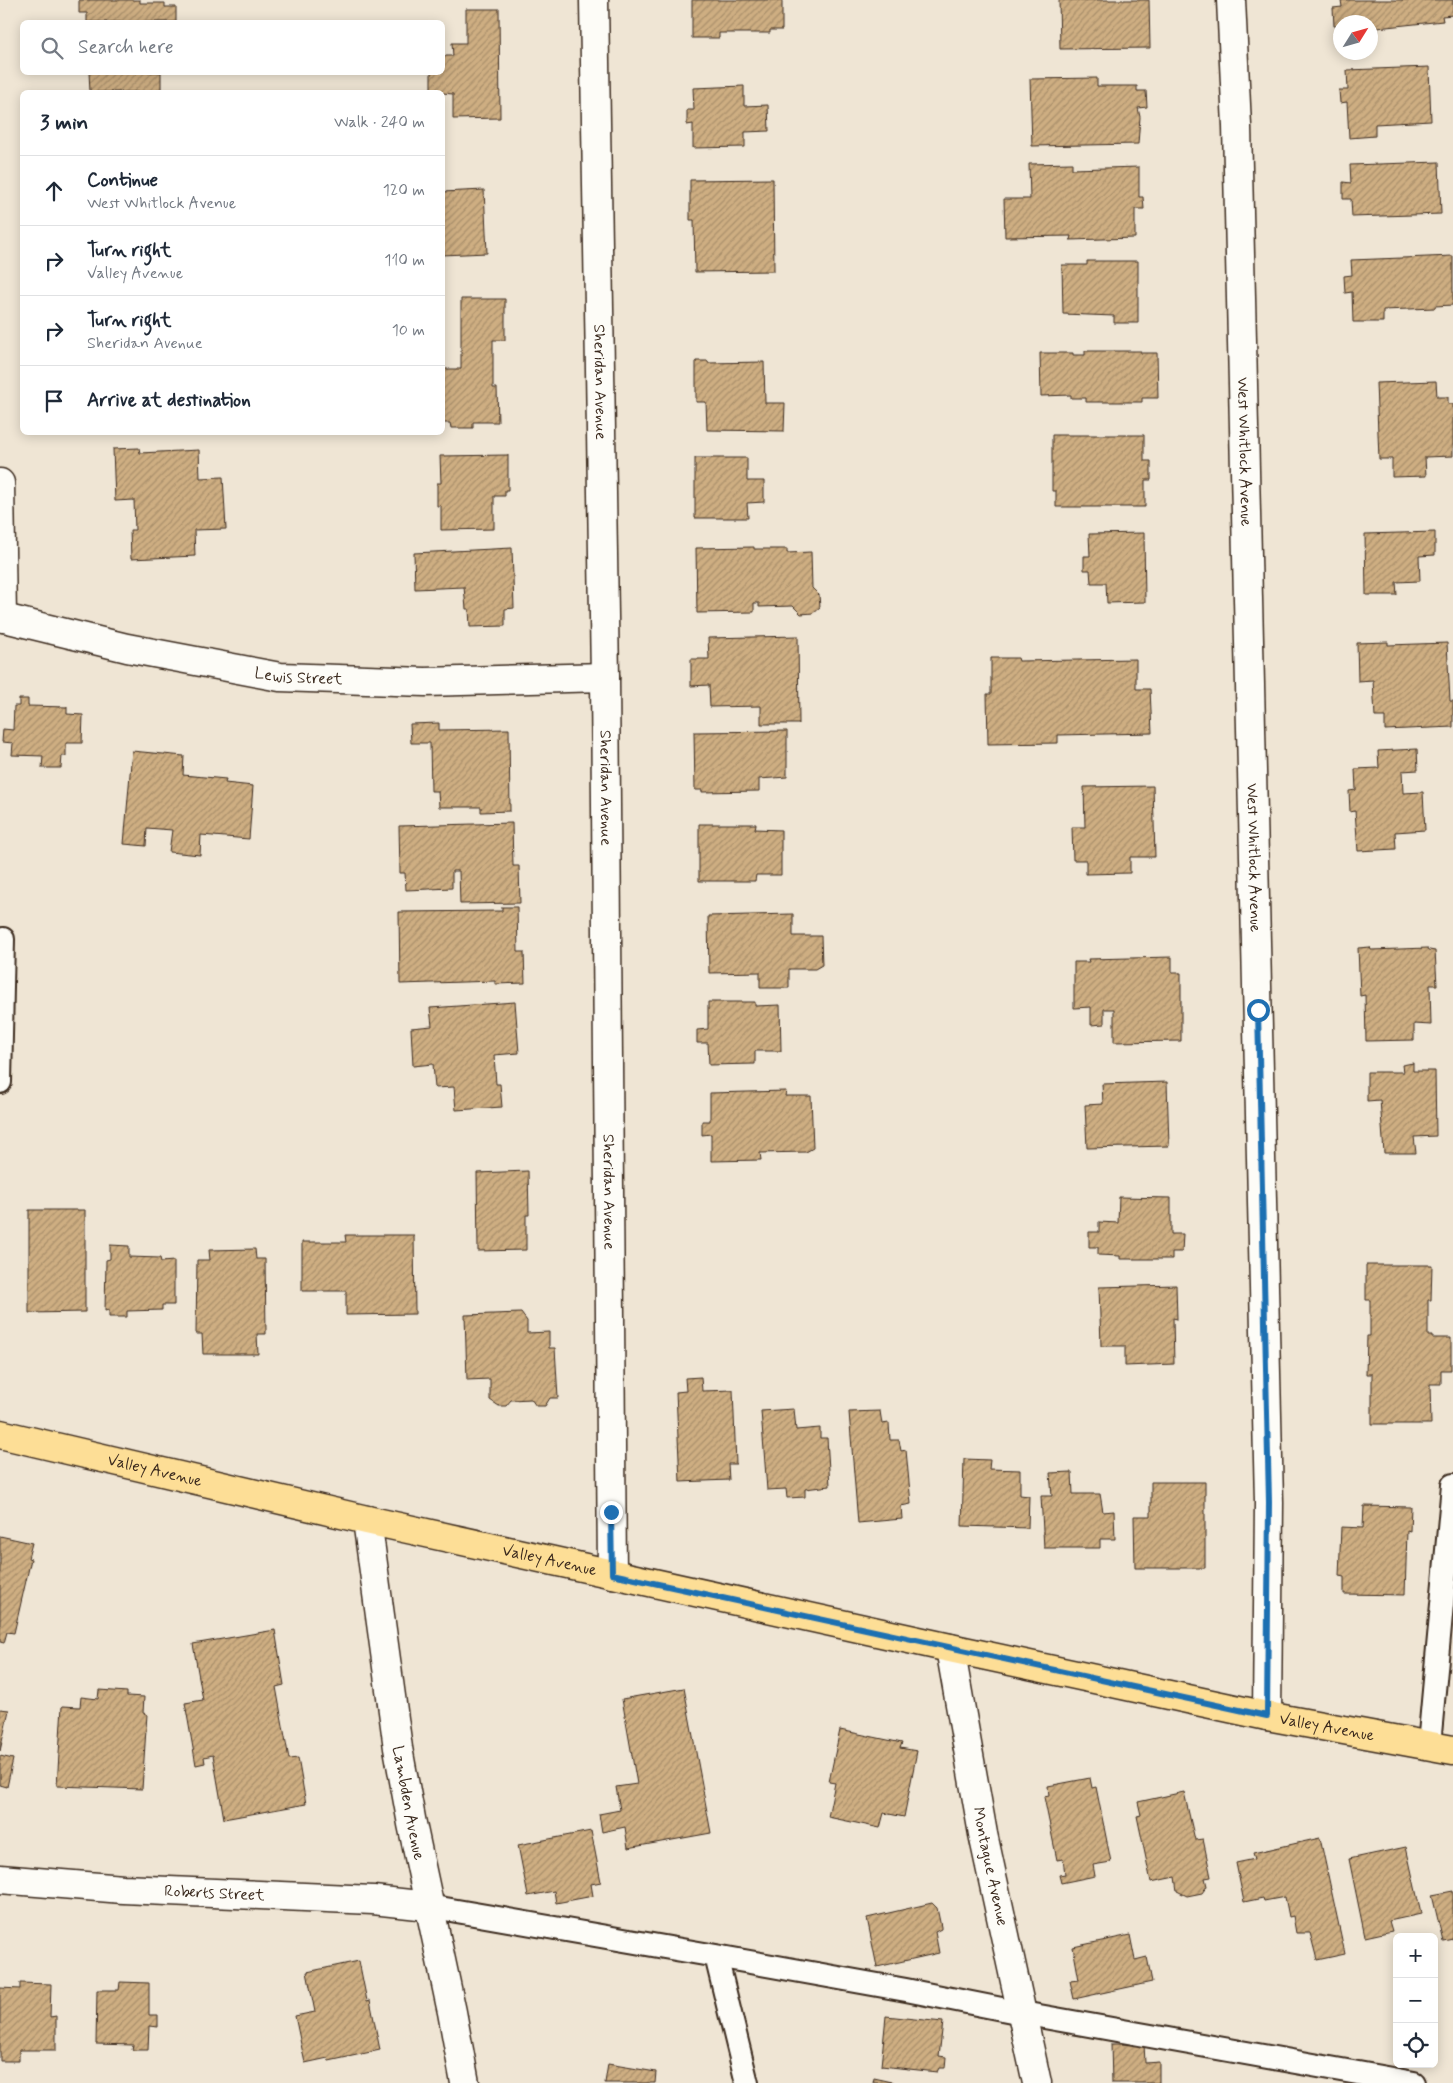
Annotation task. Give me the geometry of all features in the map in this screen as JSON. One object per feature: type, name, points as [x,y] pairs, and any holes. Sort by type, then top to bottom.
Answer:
[{"type":"main road","name":"Valley Avenue","points":[[0,1434],[367,1520],[950,1648],[1267,1716],[1441,1748]]},
{"type":"street","name":"Sheridan Avenue","points":[[594,0],[604,677],[612,1574]]},
{"type":"street","name":"West Whitlock Avenue","points":[[1231,0],[1237,126],[1269,1492],[1267,1716]]},
{"type":"street","points":[[0,483],[1,617]]},
{"type":"street","name":"Lewis Street","points":[[1,617],[127,648],[280,677],[424,682],[604,677]]},
{"type":"street","name":"Lambden Avenue","points":[[367,1520],[398,1748],[428,1906],[452,2012],[465,2083]]},
{"type":"street","name":"Montague Avenue","points":[[950,1648],[983,1834],[1037,2083]]},
{"type":"street","name":"Roberts Street","points":[[0,1878],[123,1889],[373,1900],[428,1906]]},
{"type":"lane","points":[[0,1082],[4,939]]},
{"type":"lane","points":[[1441,1748],[1453,1485]]},
{"type":"lane","points":[[428,1906],[906,1990],[1314,2073],[1414,2083]]},
{"type":"lane","points":[[716,1956],[747,2083]]},
{"type":"building","points":[[79,0],[140,0],[140,3],[165,3],[165,7],[176,7],[176,20],[87,20],[87,13],[79,13]]},
{"type":"building","points":[[692,0],[782,0],[782,30],[770,30],[770,33],[719,33],[719,38],[692,38]]},
{"type":"building","points":[[1059,0],[1149,0],[1150,48],[1060,49]]},
{"type":"building","points":[[1341,0],[1453,0],[1453,15],[1442,16],[1443,21],[1378,28],[1378,15],[1333,15],[1333,8],[1342,7]]},
{"type":"building","points":[[466,9],[499,9],[500,118],[453,119],[453,94],[445,93],[445,90],[431,90],[431,75],[445,75],[445,56],[453,56],[452,43],[466,43]]},
{"type":"building","points":[[1429,67],[1431,121],[1375,124],[1375,136],[1349,138],[1347,102],[1340,103],[1339,90],[1348,90],[1347,70]]},
{"type":"building","points":[[89,75],[161,75],[161,90],[90,90]]},
{"type":"building","points":[[1097,78],[1097,86],[1137,86],[1137,91],[1146,91],[1147,107],[1138,108],[1140,117],[1138,144],[1032,146],[1030,79]]},
{"type":"building","points":[[744,86],[744,106],[768,105],[769,131],[745,132],[745,147],[693,148],[693,124],[687,125],[687,110],[694,110],[693,88]]},
{"type":"building","points":[[1439,162],[1441,214],[1352,217],[1351,199],[1343,199],[1343,182],[1351,183],[1350,165]]},
{"type":"building","points":[[1072,163],[1072,169],[1139,167],[1139,197],[1143,197],[1144,209],[1135,209],[1135,238],[1070,240],[1071,236],[1005,237],[1004,199],[1030,199],[1029,164]]},
{"type":"building","points":[[773,179],[774,271],[695,272],[694,220],[690,220],[690,180]]},
{"type":"building","points":[[484,190],[487,253],[445,255],[445,192]]},
{"type":"building","points":[[1453,256],[1453,305],[1435,306],[1435,308],[1383,310],[1383,322],[1353,322],[1352,292],[1345,293],[1344,276],[1352,275],[1351,260]]},
{"type":"building","points":[[1087,261],[1138,261],[1138,323],[1114,323],[1114,316],[1063,314],[1062,265],[1087,265]]},
{"type":"building","points":[[461,299],[505,299],[505,340],[493,340],[493,388],[497,388],[498,422],[473,422],[473,428],[451,428],[450,423],[445,423],[445,369],[461,369]]},
{"type":"building","points":[[1085,351],[1141,351],[1141,353],[1157,353],[1158,398],[1142,398],[1142,402],[1086,402],[1086,398],[1071,398],[1071,395],[1041,396],[1040,353],[1085,355]]},
{"type":"building","points":[[696,361],[708,361],[708,363],[764,362],[765,403],[785,403],[784,431],[707,430],[706,402],[696,402]]},
{"type":"building","points":[[1436,381],[1437,397],[1448,397],[1448,404],[1453,404],[1453,456],[1425,457],[1426,476],[1392,477],[1392,459],[1379,459],[1376,383]]},
{"type":"building","points":[[1052,435],[1144,435],[1144,461],[1151,461],[1151,480],[1145,480],[1145,507],[1056,507],[1056,491],[1052,491]]},
{"type":"building","points":[[139,448],[140,453],[199,450],[200,478],[223,477],[226,529],[194,530],[195,556],[131,559],[130,530],[135,530],[134,500],[115,501],[113,449]]},
{"type":"building","points":[[508,455],[508,490],[505,490],[505,496],[494,496],[494,529],[441,530],[441,506],[437,506],[437,483],[441,483],[440,456]]},
{"type":"building","points":[[695,458],[747,458],[747,481],[764,481],[764,502],[747,503],[748,518],[695,518]]},
{"type":"building","points":[[1435,532],[1435,555],[1419,556],[1420,581],[1396,582],[1397,595],[1366,595],[1365,534]]},
{"type":"building","points":[[1144,533],[1145,602],[1107,603],[1106,583],[1091,583],[1090,570],[1084,570],[1084,556],[1090,556],[1089,534]]},
{"type":"building","points":[[754,547],[754,549],[787,549],[787,553],[811,552],[812,588],[819,595],[820,607],[813,613],[801,614],[793,606],[759,607],[759,603],[754,603],[754,612],[697,613],[696,548]]},
{"type":"building","points":[[512,548],[514,608],[505,609],[505,626],[470,627],[469,609],[466,609],[464,587],[415,589],[414,553]]},
{"type":"building","points":[[798,636],[799,724],[761,724],[761,706],[710,707],[709,685],[691,686],[691,659],[709,659],[708,638]]},
{"type":"building","points":[[1388,642],[1388,645],[1447,643],[1450,701],[1453,701],[1453,727],[1385,730],[1385,717],[1375,717],[1373,680],[1358,681],[1357,643]]},
{"type":"building","points":[[991,658],[1018,658],[1019,661],[1136,659],[1136,689],[1150,689],[1152,733],[1058,735],[1058,743],[988,744],[987,694],[991,694]]},
{"type":"building","points":[[19,699],[28,699],[28,706],[67,707],[67,714],[83,715],[82,743],[66,743],[66,756],[62,756],[61,768],[42,768],[43,756],[12,755],[13,743],[2,742],[3,729],[13,730],[14,706],[19,706]]},
{"type":"building","points":[[439,723],[439,730],[509,729],[510,811],[481,812],[481,807],[439,807],[438,791],[431,791],[430,743],[411,743],[410,724]]},
{"type":"building","points":[[787,731],[787,777],[759,779],[759,791],[702,792],[702,790],[695,790],[694,732]]},
{"type":"building","points":[[1417,749],[1418,770],[1402,771],[1403,793],[1423,792],[1425,830],[1395,832],[1396,849],[1358,851],[1355,811],[1350,812],[1349,791],[1356,790],[1355,769],[1379,768],[1378,751]]},
{"type":"building","points":[[132,751],[184,756],[183,775],[226,779],[225,783],[253,786],[249,839],[201,835],[200,855],[169,852],[172,830],[147,828],[146,846],[124,844]]},
{"type":"building","points":[[1153,786],[1155,857],[1130,857],[1130,873],[1086,874],[1086,860],[1073,860],[1072,827],[1085,827],[1084,787]]},
{"type":"building","points":[[512,823],[513,866],[519,866],[520,903],[460,904],[459,871],[452,871],[452,888],[406,890],[405,873],[400,873],[399,826]]},
{"type":"building","points":[[699,824],[756,824],[755,829],[781,830],[781,875],[756,875],[755,881],[699,881]]},
{"type":"building","points":[[502,907],[517,907],[518,952],[524,952],[525,983],[495,984],[495,981],[400,984],[399,912],[502,911]]},
{"type":"building","points":[[793,914],[793,936],[821,936],[822,965],[815,969],[789,969],[789,988],[760,988],[760,972],[709,973],[708,916]]},
{"type":"building","points":[[1370,947],[1371,950],[1428,948],[1435,951],[1437,985],[1430,985],[1431,1025],[1414,1024],[1414,1040],[1366,1041],[1365,995],[1360,996],[1358,948]]},
{"type":"building","points":[[1172,957],[1172,973],[1181,973],[1181,1041],[1114,1042],[1114,1009],[1104,1009],[1104,1024],[1091,1025],[1091,1007],[1074,1008],[1074,962],[1089,962],[1088,959]]},
{"type":"building","points":[[515,1002],[519,1053],[494,1055],[496,1084],[500,1084],[502,1107],[456,1110],[454,1087],[435,1088],[433,1064],[413,1066],[411,1028],[432,1026],[430,1008]]},
{"type":"building","points":[[708,1002],[755,1002],[755,1006],[780,1005],[781,1051],[755,1051],[755,1064],[709,1065],[708,1043],[697,1043],[697,1030],[708,1029]]},
{"type":"building","points":[[1413,1063],[1413,1071],[1435,1071],[1436,1136],[1414,1137],[1416,1153],[1384,1153],[1380,1100],[1367,1101],[1367,1072],[1403,1072],[1402,1065]]},
{"type":"building","points":[[1167,1082],[1169,1146],[1087,1148],[1085,1105],[1103,1104],[1102,1084]]},
{"type":"building","points":[[786,1091],[785,1096],[811,1096],[813,1148],[806,1152],[760,1153],[761,1160],[711,1161],[711,1134],[702,1135],[702,1121],[710,1121],[710,1093]]},
{"type":"building","points":[[528,1171],[529,1215],[526,1215],[526,1250],[478,1251],[477,1173]]},
{"type":"building","points":[[1119,1197],[1171,1198],[1171,1234],[1183,1234],[1182,1252],[1172,1252],[1172,1259],[1120,1259],[1120,1256],[1098,1255],[1098,1247],[1089,1247],[1089,1232],[1099,1232],[1099,1222],[1118,1223]]},
{"type":"building","points":[[29,1210],[85,1210],[85,1312],[29,1313]]},
{"type":"building","points":[[345,1235],[414,1235],[415,1314],[346,1315],[346,1291],[302,1291],[302,1242],[346,1242]]},
{"type":"building","points":[[110,1245],[129,1246],[129,1257],[160,1258],[161,1262],[174,1261],[174,1305],[162,1305],[162,1310],[127,1311],[127,1317],[109,1317],[109,1310],[105,1311],[106,1260],[110,1259]]},
{"type":"building","points":[[255,1249],[256,1259],[265,1259],[266,1334],[257,1334],[258,1354],[203,1354],[202,1334],[196,1334],[197,1260],[210,1260],[209,1250]]},
{"type":"building","points":[[1366,1265],[1432,1265],[1431,1300],[1428,1300],[1428,1336],[1432,1336],[1432,1338],[1451,1338],[1451,1370],[1441,1370],[1441,1384],[1430,1384],[1431,1424],[1372,1424],[1372,1374],[1366,1374],[1367,1336],[1370,1336],[1370,1300],[1366,1300]]},
{"type":"building","points":[[1176,1285],[1177,1319],[1173,1318],[1174,1364],[1125,1366],[1125,1346],[1101,1346],[1099,1287]]},
{"type":"building","points":[[521,1313],[527,1321],[527,1333],[549,1332],[549,1348],[555,1348],[558,1398],[550,1398],[545,1406],[536,1406],[531,1399],[511,1400],[506,1406],[499,1406],[490,1400],[490,1379],[467,1380],[465,1315]]},
{"type":"building","points":[[701,1377],[702,1391],[733,1390],[736,1464],[728,1464],[729,1480],[680,1482],[676,1392],[686,1391],[685,1378]]},
{"type":"building","points":[[794,1409],[796,1430],[820,1428],[820,1438],[827,1438],[830,1486],[805,1489],[805,1497],[787,1498],[786,1489],[767,1490],[761,1411]]},
{"type":"building","points":[[880,1411],[882,1424],[889,1423],[890,1440],[899,1440],[901,1451],[906,1450],[911,1504],[901,1506],[902,1519],[858,1523],[849,1412]]},
{"type":"building","points":[[964,1459],[990,1460],[989,1469],[1020,1470],[1020,1495],[1029,1496],[1028,1528],[962,1526]]},
{"type":"building","points":[[1072,1472],[1073,1494],[1100,1494],[1103,1512],[1114,1511],[1115,1539],[1100,1539],[1100,1548],[1044,1548],[1041,1496],[1052,1496],[1050,1473]]},
{"type":"building","points":[[1151,1482],[1205,1482],[1205,1568],[1135,1568],[1134,1516],[1151,1516]]},
{"type":"building","points":[[1364,1506],[1411,1507],[1410,1531],[1407,1530],[1405,1595],[1344,1594],[1344,1577],[1339,1576],[1341,1527],[1363,1528]]},
{"type":"building","points":[[0,1536],[32,1543],[28,1558],[31,1559],[14,1633],[7,1632],[4,1643],[0,1642]]},
{"type":"building","points":[[275,1630],[284,1685],[276,1687],[289,1759],[298,1758],[306,1804],[224,1819],[213,1755],[204,1757],[205,1763],[196,1765],[185,1703],[203,1700],[193,1644]]},
{"type":"building","points":[[684,1688],[711,1833],[628,1848],[625,1827],[602,1832],[599,1814],[620,1810],[616,1787],[637,1784],[622,1699]]},
{"type":"building","points":[[99,1690],[127,1692],[127,1696],[144,1697],[143,1713],[147,1714],[142,1789],[57,1786],[62,1706],[80,1707],[81,1697],[98,1699]]},
{"type":"building","points":[[0,1709],[9,1710],[0,1751]]},
{"type":"building","points":[[840,1730],[902,1743],[900,1748],[917,1751],[904,1817],[884,1813],[880,1828],[828,1817],[835,1783],[829,1782]]},
{"type":"building","points":[[0,1756],[13,1759],[7,1787],[0,1785]]},
{"type":"building","points":[[1090,1778],[1092,1788],[1096,1787],[1111,1862],[1093,1865],[1095,1876],[1061,1883],[1059,1875],[1065,1874],[1063,1859],[1057,1860],[1044,1797],[1049,1796],[1048,1786]]},
{"type":"building","points":[[1184,1792],[1195,1840],[1203,1839],[1211,1877],[1205,1878],[1207,1886],[1202,1893],[1187,1896],[1177,1891],[1175,1877],[1151,1882],[1137,1816],[1141,1815],[1138,1802]]},
{"type":"building","points":[[591,1831],[601,1882],[591,1884],[593,1896],[556,1903],[554,1891],[528,1896],[518,1845]]},
{"type":"building","points":[[1320,1838],[1345,1954],[1317,1960],[1310,1933],[1296,1933],[1293,1916],[1289,1917],[1285,1897],[1264,1901],[1263,1898],[1244,1902],[1236,1863],[1255,1859],[1253,1853]]},
{"type":"building","points":[[1406,1847],[1421,1914],[1389,1921],[1392,1931],[1365,1937],[1349,1859]]},
{"type":"building","points":[[1453,1891],[1453,1939],[1443,1941],[1432,1895]]},
{"type":"building","points":[[932,1903],[937,1908],[941,1927],[941,1929],[935,1932],[939,1953],[877,1967],[867,1918]]},
{"type":"building","points":[[1130,1935],[1135,1960],[1147,1957],[1152,1982],[1074,1999],[1070,1981],[1079,1980],[1073,1947]]},
{"type":"building","points":[[359,1961],[367,2001],[370,2000],[380,2050],[329,2061],[328,2058],[305,2063],[295,2016],[315,2012],[307,1972]]},
{"type":"building","points":[[120,1982],[149,1983],[149,2015],[158,2015],[158,2027],[149,2026],[148,2050],[132,2050],[133,2045],[96,2044],[97,1990],[119,1990]]},
{"type":"building","points":[[20,1983],[51,1984],[50,2017],[56,2016],[56,2050],[19,2050],[19,2061],[0,2061],[0,1988],[20,1989]]},
{"type":"building","points":[[886,2016],[943,2022],[939,2056],[946,2057],[945,2068],[939,2068],[937,2072],[881,2066]]},
{"type":"building","points":[[1111,2044],[1144,2044],[1145,2063],[1159,2062],[1159,2083],[1112,2083]]},
{"type":"building","points":[[608,2064],[656,2072],[655,2083],[605,2083]]},
{"type":"building","points":[[874,2078],[897,2083],[873,2083]]},
{"type":"route","points":[[611,1512],[612,1574],[1267,1716],[1269,1502],[1258,1010]]}]
